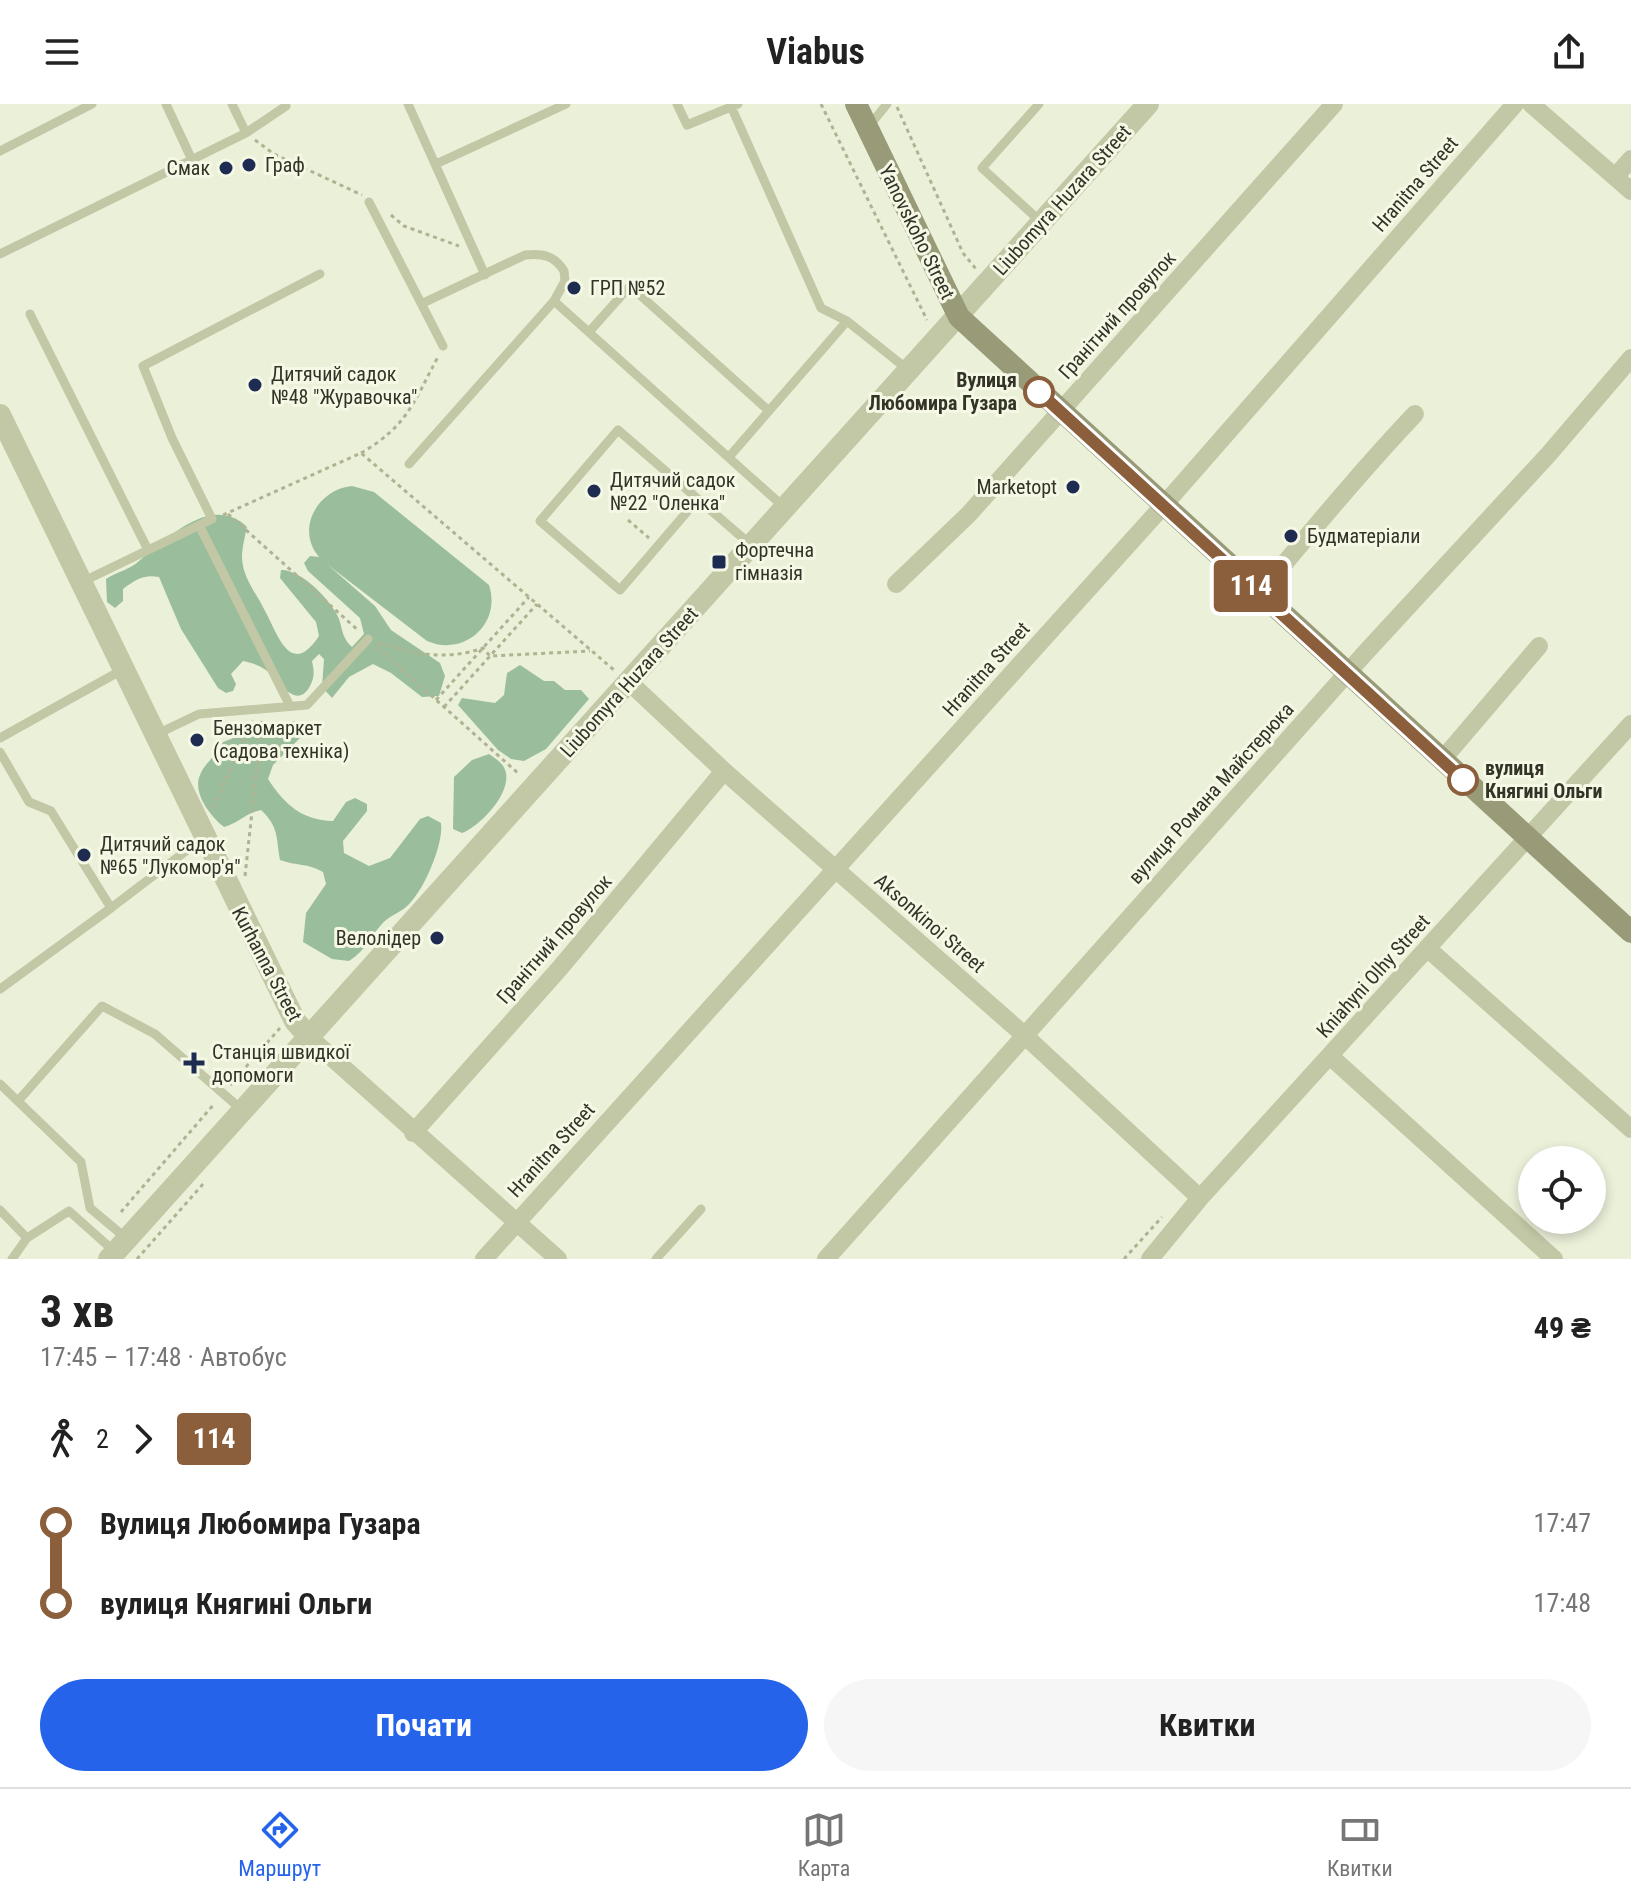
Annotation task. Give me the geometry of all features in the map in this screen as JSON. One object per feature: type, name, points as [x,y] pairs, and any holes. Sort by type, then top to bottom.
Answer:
[{"type":"main road","name":"Yanovskoho Street","points":[[856,104],[959,317],[1631,932]]},
{"type":"street","name":"Liubomyra Huzara Street","points":[[117,1250],[310,1038],[621,676],[753,546],[1148,104]]},
{"type":"street","name":"Гранітний провулок","points":[[896,584],[969,514],[1334,104]]},
{"type":"street","name":"Hranitna Street","points":[[484,1259],[1163,506],[1515,104]]},
{"type":"street","points":[[1531,104],[1631,191]]},
{"type":"street","points":[[1615,177],[1631,159]]},
{"type":"street","name":"вулиця Романа Майстерюка","points":[[826,1259],[1023,1034],[1548,455],[1631,358]]},
{"type":"street","points":[[1259,594],[1313,533],[1357,475],[1415,414]]},
{"type":"street","name":"Kurhanna Street","points":[[0,415],[206,828],[295,1021],[413,1133],[558,1259]]},
{"type":"street","points":[[1442,760],[1539,646]]},
{"type":"street","name":"Aksonkinoi Street","points":[[621,676],[724,771],[1023,1034],[1194,1192]]},
{"type":"street","name":"Kniahyni Olhy Street","points":[[1150,1259],[1194,1192],[1331,1057],[1631,724]]},
{"type":"street","name":"Гранітний провулок","points":[[413,1133],[560,968],[724,771]]},
{"type":"street","points":[[1427,948],[1631,1129]]},
{"type":"street","points":[[1331,1057],[1554,1259]]},
{"type":"lane","points":[[0,151],[92,104]]},
{"type":"lane","points":[[166,104],[192,160]]},
{"type":"lane","points":[[232,104],[246,133]]},
{"type":"lane","points":[[408,104],[485,275]]},
{"type":"lane","points":[[436,164],[566,104]]},
{"type":"lane","points":[[677,104],[687,125],[733,105],[821,308],[847,321],[910,372]]},
{"type":"lane","points":[[867,128],[887,104]]},
{"type":"lane","points":[[1039,104],[982,168],[1042,223]]},
{"type":"lane","points":[[0,254],[246,133],[286,106]]},
{"type":"lane","points":[[369,202],[443,346]]},
{"type":"lane","points":[[409,464],[554,301],[565,281],[564,271],[549,256],[525,255],[423,303]]},
{"type":"lane","points":[[82,582],[212,519],[172,438],[143,366],[320,274]]},
{"type":"lane","points":[[589,332],[630,286],[769,411]]},
{"type":"lane","points":[[554,301],[786,508]]},
{"type":"lane","points":[[30,314],[148,550]]},
{"type":"lane","points":[[729,457],[847,321]]},
{"type":"lane","points":[[698,499],[620,590],[540,521],[618,430],[753,546]]},
{"type":"lane","points":[[199,525],[290,706]]},
{"type":"lane","points":[[157,734],[199,714],[307,705],[368,639]]},
{"type":"lane","points":[[0,738],[125,668]]},
{"type":"lane","points":[[0,752],[29,802],[51,811],[111,908]]},
{"type":"lane","points":[[0,989],[111,908],[206,828]]},
{"type":"lane","points":[[18,1101],[102,1006],[155,1034],[242,1110]]},
{"type":"lane","points":[[0,1084],[81,1162],[90,1208],[117,1250]]},
{"type":"lane","points":[[656,1259],[701,1209]]},
{"type":"lane","points":[[0,1210],[27,1238]]},
{"type":"lane","points":[[12,1259],[27,1238],[69,1211],[117,1250]]},
{"type":"path","points":[[821,104],[927,320]]},
{"type":"path","points":[[896,104],[963,253],[978,272]]},
{"type":"path","points":[[212,519],[361,453],[389,437],[403,423],[443,346]]},
{"type":"path","points":[[361,453],[621,676]]},
{"type":"path","points":[[628,520],[658,546]]},
{"type":"path","points":[[436,700],[529,597]]},
{"type":"path","points":[[444,707],[537,604]]},
{"type":"path","points":[[503,625],[511,633]]},
{"type":"path","points":[[368,639],[415,654],[459,657],[483,648]]},
{"type":"path","points":[[483,648],[490,656]]},
{"type":"path","points":[[490,656],[592,651]]},
{"type":"path","points":[[462,672],[469,679]]},
{"type":"path","points":[[206,828],[260,709]]},
{"type":"path","points":[[243,890],[260,709]]},
{"type":"path","points":[[121,1212],[284,1024]]},
{"type":"path","points":[[1124,1259],[1194,1192]]},
{"type":"green space","points":[[352,486],[374,492],[489,585],[492,600],[485,625],[466,641],[441,645],[427,641],[328,565],[375,606],[391,630],[440,663],[445,676],[439,696],[422,697],[391,673],[373,664],[349,677],[332,698],[322,687],[324,659],[319,654],[312,661],[314,674],[310,686],[299,696],[287,691],[263,668],[243,661],[231,674],[236,684],[233,691],[226,693],[218,688],[181,629],[159,577],[144,577],[127,586],[123,589],[123,601],[115,608],[107,602],[106,579],[136,564],[190,523],[219,515],[233,518],[247,527],[242,554],[245,572],[286,648],[300,654],[319,636],[316,622],[280,578],[281,570],[298,575],[323,595],[352,647],[364,634],[360,618],[308,571],[304,563],[310,556],[319,557],[309,535],[310,523],[320,502],[329,494]]},
{"type":"green space","points":[[520,665],[544,681],[554,681],[565,690],[581,690],[589,699],[546,749],[524,761],[511,759],[498,750],[458,705],[462,698],[495,703],[504,695],[507,673]]},
{"type":"green space","points":[[295,721],[303,726],[303,735],[273,765],[268,779],[288,803],[312,818],[333,821],[346,802],[355,798],[367,804],[367,811],[343,841],[344,853],[369,866],[390,858],[420,819],[428,816],[441,823],[436,855],[413,900],[384,922],[364,948],[349,961],[332,959],[303,942],[306,913],[326,884],[323,872],[280,860],[274,827],[261,810],[224,827],[209,811],[199,789],[202,770],[223,742],[268,725]]},
{"type":"green space","points":[[489,754],[505,770],[503,791],[485,817],[462,833],[453,829],[454,777],[472,760]]},
{"type":"bus line","name":"114","points":[[1039,392],[1463,780]]},
{"type":"place","name":"Граф","points":[[249,165]]},
{"type":"place","name":"Смак","points":[[226,168]]},
{"type":"place","name":"ГРП №52","points":[[574,288]]},
{"type":"place","name":"Дитячий садок №48 \"Журавочка\"","points":[[255,385]]},
{"type":"place","name":"Вулиця Любомира Гузара","points":[[1039,392]]},
{"type":"place","name":"Marketopt","points":[[1073,487]]},
{"type":"place","name":"Дитячий садок №22 \"Оленка\"","points":[[594,491]]},
{"type":"place","name":"Будматеріали","points":[[1291,536]]},
{"type":"place","name":"Фортечна гімназія","points":[[719,562]]},
{"type":"place","name":"Бензомаркет (садова техніка)","points":[[197,740]]},
{"type":"place","name":"вулиця Княгині Ольги","points":[[1463,780]]},
{"type":"place","name":"Дитячий садок №65 \"Лукомор'я\"","points":[[84,855]]},
{"type":"place","name":"Велолідер","points":[[437,938]]},
{"type":"place","name":"Станція швидкої допомоги","points":[[194,1063]]}]
